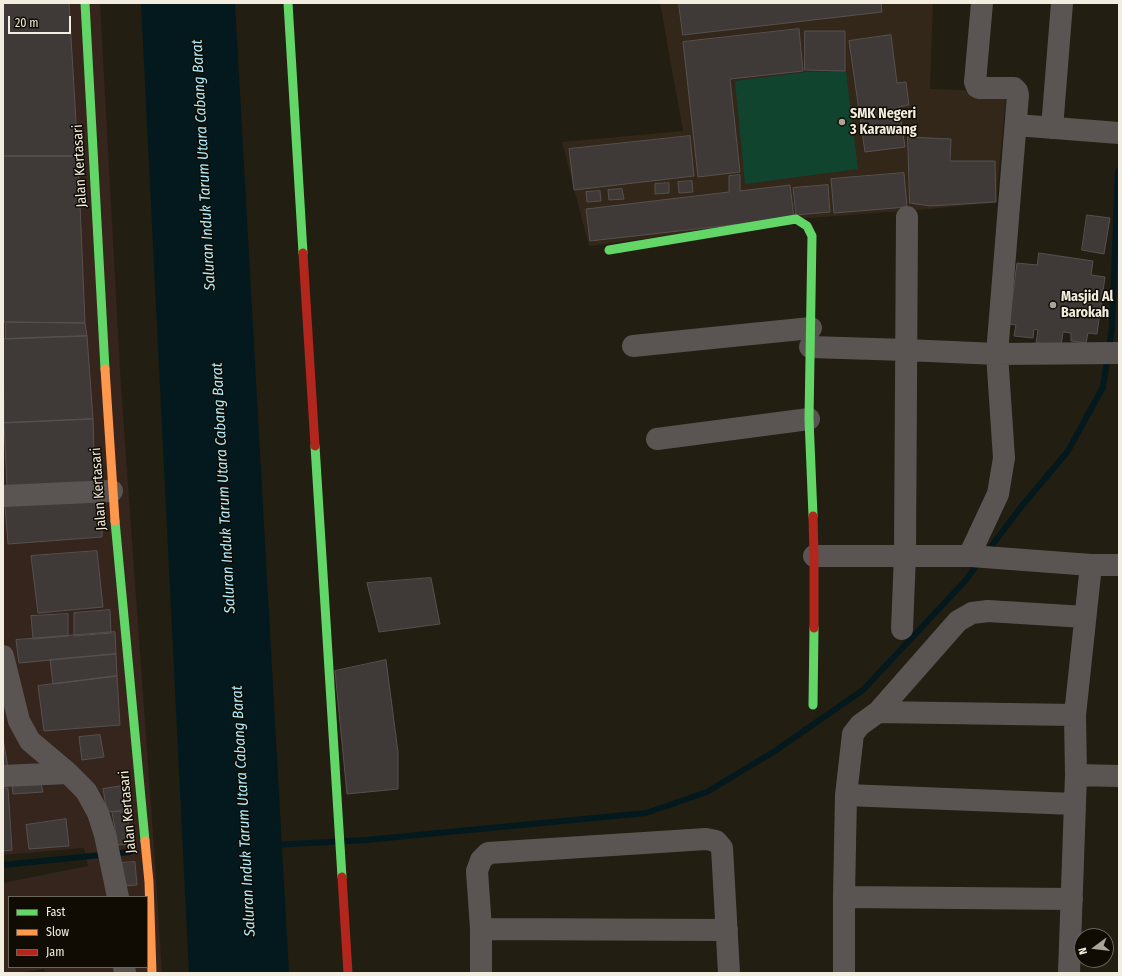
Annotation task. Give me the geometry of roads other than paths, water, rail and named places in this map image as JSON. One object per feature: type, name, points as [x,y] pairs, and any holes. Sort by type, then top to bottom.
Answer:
[{"type":"street","name":"Jalan Kertasari","points":[[85,3],[112,491],[149,882],[152,973]]},
{"type":"street","points":[[288,3],[342,855],[348,973]]},
{"type":"street","points":[[970,556],[998,494],[1004,458],[997,354],[1018,95],[1014,88],[980,88],[977,87],[975,82],[982,3]]},
{"type":"street","points":[[1052,128],[1062,3]]},
{"type":"street","points":[[1016,125],[1119,133]]},
{"type":"street","points":[[902,629],[905,555],[907,217]]},
{"type":"street","points":[[609,250],[796,219],[807,226],[812,236],[809,419],[814,556],[813,705]]},
{"type":"street","points":[[633,346],[810,338],[906,350],[997,354],[1119,353]]},
{"type":"street","points":[[657,439],[809,419]]},
{"type":"street","points":[[3,496],[112,491]]},
{"type":"street","points":[[814,556],[970,556],[1091,565],[1119,565]]},
{"type":"street","points":[[1069,973],[1076,775],[1075,715],[1091,565]]},
{"type":"street","points":[[844,973],[846,795],[853,734],[860,725],[878,712],[958,621],[972,613],[988,611],[1085,617]]},
{"type":"street","points":[[3,656],[19,721],[30,741],[68,773],[86,791],[98,813],[105,835],[118,896]]},
{"type":"street","points":[[878,712],[1075,715]]},
{"type":"street","points":[[3,776],[68,773]]},
{"type":"street","points":[[1076,775],[1119,776]]},
{"type":"street","points":[[846,795],[1074,804]]},
{"type":"street","points":[[481,973],[477,871],[481,860],[488,853],[706,839],[716,841],[722,848],[729,973]]},
{"type":"street","points":[[844,897],[1072,899]]},
{"type":"street","points":[[480,929],[727,930]]},
{"type":"water","name":"Saluran Induk Tarum Utara Cabang Barat","points":[[141,3],[235,3],[289,973],[189,973]]},
{"type":"waterway","points":[[987,552],[1021,507],[1068,451],[1103,387],[1112,328],[1119,170]]},
{"type":"waterway","points":[[274,845],[366,840],[646,813],[707,792],[775,751],[863,690],[965,581],[980,561]]},
{"type":"waterway","points":[[3,865],[130,852]]},
{"type":"place","name":"SMK Negeri 3 Karawang","points":[[842,122]]},
{"type":"place","name":"Masjid Al Barokah","points":[[1053,305]]}]
